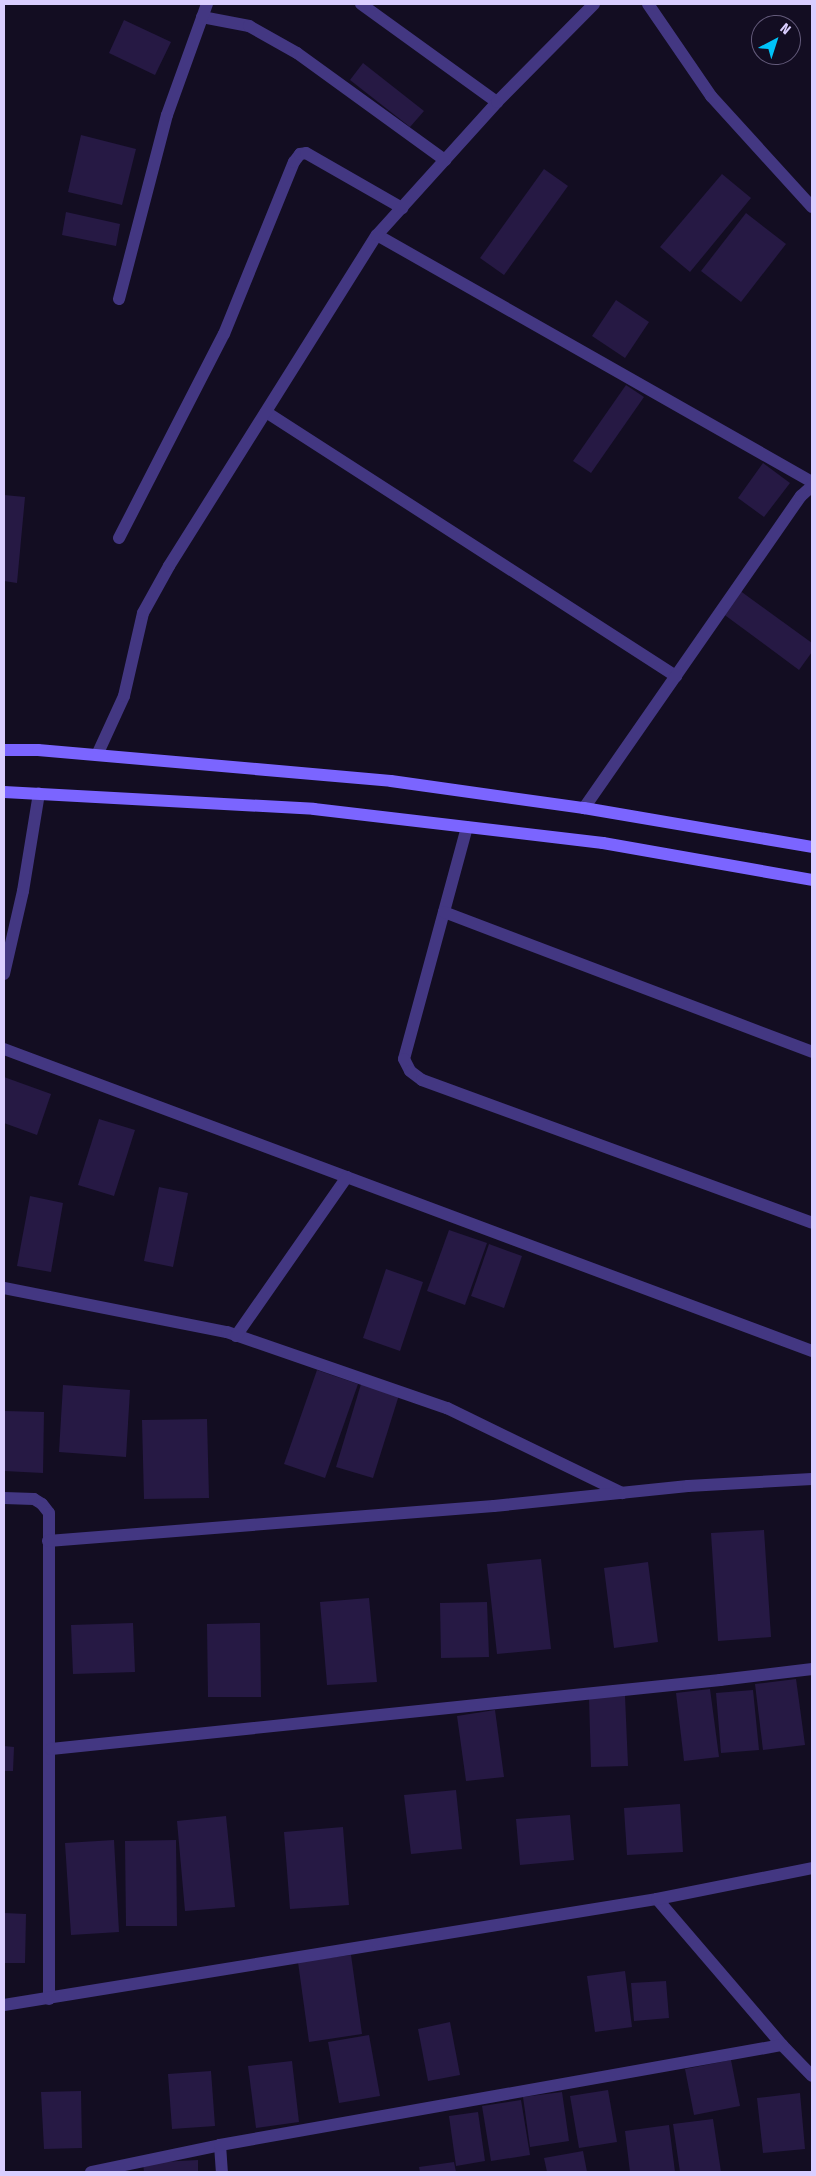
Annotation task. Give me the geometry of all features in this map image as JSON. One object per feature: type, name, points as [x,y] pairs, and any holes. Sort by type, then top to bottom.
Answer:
[{"type":"street","points":[[119,299],[167,115],[207,4]]},
{"type":"street","points":[[361,4],[497,102]]},
{"type":"street","points":[[97,755],[124,696],[143,613],[169,566],[377,235],[497,102],[594,4]]},
{"type":"street","points":[[648,4],[711,96],[812,207]]},
{"type":"street","points":[[202,17],[249,26],[297,53],[445,160]]},
{"type":"street","points":[[119,538],[224,334],[294,162],[300,154],[306,153],[402,208]]},
{"type":"street","points":[[377,235],[812,482]]},
{"type":"street","points":[[266,412],[676,676]]},
{"type":"street","points":[[584,808],[801,496],[812,486]]},
{"type":"street","points":[[4,750],[97,755],[391,781],[584,808],[812,847]]},
{"type":"street","points":[[4,792],[314,809],[603,843],[812,880]]},
{"type":"street","points":[[4,974],[23,891],[39,793]]},
{"type":"street","points":[[467,827],[404,1059],[410,1071],[422,1080],[812,1223]]},
{"type":"street","points":[[444,912],[812,1052]]},
{"type":"street","points":[[4,1049],[812,1351]]},
{"type":"street","points":[[236,1336],[347,1177]]},
{"type":"street","points":[[4,1288],[236,1336],[447,1408],[623,1493]]},
{"type":"street","points":[[48,1541],[494,1506],[688,1486],[812,1479]]},
{"type":"street","points":[[4,1498],[34,1499],[49,1512],[51,1749],[49,1999]]},
{"type":"street","points":[[51,1749],[812,1669]]},
{"type":"street","points":[[4,2005],[657,1900],[812,1868]]},
{"type":"street","points":[[657,1900],[782,2045],[812,2076]]},
{"type":"street","points":[[91,2172],[220,2145],[782,2045]]},
{"type":"street","points":[[220,2145],[222,2172]]},
{"type":"building","points":[[124,20],[171,42],[155,75],[109,53]]},
{"type":"building","points":[[363,63],[424,111],[410,127],[350,80]]},
{"type":"building","points":[[81,135],[136,149],[122,205],[68,192]]},
{"type":"building","points":[[544,169],[568,186],[504,275],[480,258]]},
{"type":"building","points":[[722,174],[751,198],[690,272],[660,247]]},
{"type":"building","points":[[66,212],[120,224],[116,246],[62,235]]},
{"type":"building","points":[[746,213],[786,244],[741,302],[701,271]]},
{"type":"building","points":[[616,300],[649,322],[625,358],[592,336]]},
{"type":"building","points":[[626,385],[644,397],[591,473],[573,461]]},
{"type":"building","points":[[763,463],[790,483],[764,517],[738,498]]},
{"type":"building","points":[[4,495],[25,497],[17,583],[4,581]]},
{"type":"building","points":[[739,590],[812,643],[812,652],[799,670],[722,613]]},
{"type":"building","points":[[4,1077],[51,1094],[37,1135],[4,1123]]},
{"type":"building","points":[[99,1119],[135,1130],[114,1196],[78,1185]]},
{"type":"building","points":[[159,1187],[188,1193],[173,1267],[144,1261]]},
{"type":"building","points":[[30,1196],[63,1203],[51,1272],[17,1266]]},
{"type":"building","points":[[449,1230],[487,1243],[465,1305],[427,1291]]},
{"type":"building","points":[[489,1244],[522,1256],[504,1308],[471,1296]]},
{"type":"building","points":[[386,1269],[423,1282],[400,1351],[363,1338]]},
{"type":"building","points":[[317,1370],[358,1384],[325,1478],[284,1464]]},
{"type":"building","points":[[361,1384],[399,1395],[373,1478],[336,1467]]},
{"type":"building","points":[[63,1385],[130,1390],[126,1457],[59,1452]]},
{"type":"building","points":[[4,1411],[44,1412],[43,1473],[4,1471]]},
{"type":"building","points":[[207,1419],[209,1498],[144,1499],[142,1420]]},
{"type":"building","points":[[764,1530],[771,1637],[718,1641],[711,1533]]},
{"type":"building","points":[[541,1559],[551,1649],[497,1654],[487,1564]]},
{"type":"building","points":[[648,1562],[658,1642],[614,1648],[604,1568]]},
{"type":"building","points":[[369,1598],[377,1682],[327,1685],[320,1602]]},
{"type":"building","points":[[487,1602],[489,1657],[441,1658],[440,1603]]},
{"type":"building","points":[[133,1623],[135,1672],[73,1674],[71,1625]]},
{"type":"building","points":[[260,1623],[261,1697],[208,1697],[207,1624]]},
{"type":"building","points":[[796,1679],[805,1745],[763,1750],[755,1684]]},
{"type":"building","points":[[710,1689],[719,1757],[684,1761],[676,1693]]},
{"type":"building","points":[[753,1690],[759,1750],[721,1753],[716,1693]]},
{"type":"building","points":[[625,1696],[628,1766],[591,1767],[589,1697]]},
{"type":"building","points":[[495,1710],[504,1777],[466,1781],[457,1716]]},
{"type":"building","points":[[4,1746],[14,1747],[13,1771],[4,1771]]},
{"type":"building","points":[[456,1790],[462,1849],[411,1854],[404,1795]]},
{"type":"building","points":[[680,1804],[683,1852],[627,1855],[624,1808]]},
{"type":"building","points":[[570,1815],[574,1860],[520,1865],[516,1819]]},
{"type":"building","points":[[226,1816],[235,1907],[185,1911],[177,1821]]},
{"type":"building","points":[[343,1827],[349,1905],[290,1909],[284,1832]]},
{"type":"building","points":[[114,1840],[119,1932],[71,1935],[65,1843]]},
{"type":"building","points":[[176,1840],[177,1926],[126,1926],[125,1841]]},
{"type":"building","points":[[4,1913],[26,1914],[25,1963],[4,1963]]},
{"type":"building","points":[[351,1955],[362,2034],[309,2042],[298,1962]]},
{"type":"building","points":[[625,1971],[632,2027],[595,2032],[587,1976]]},
{"type":"building","points":[[666,1981],[669,2018],[634,2021],[631,1983]]},
{"type":"building","points":[[450,2022],[460,2075],[428,2081],[418,2029]]},
{"type":"building","points":[[369,2035],[380,2096],[339,2103],[328,2042]]},
{"type":"building","points":[[731,2060],[740,2106],[694,2115],[685,2069]]},
{"type":"building","points":[[292,2061],[299,2122],[256,2128],[248,2066]]},
{"type":"building","points":[[211,2071],[215,2126],[172,2129],[168,2074]]},
{"type":"building","points":[[608,2090],[617,2142],[579,2148],[570,2096]]},
{"type":"building","points":[[81,2091],[82,2148],[44,2149],[41,2092]]},
{"type":"building","points":[[562,2092],[569,2141],[530,2147],[523,2097]]},
{"type":"building","points":[[800,2093],[805,2149],[763,2153],[757,2098]]},
{"type":"building","points":[[521,2100],[530,2155],[491,2161],[482,2106]]},
{"type":"building","points":[[478,2112],[485,2161],[456,2166],[449,2116]]},
{"type":"building","points":[[713,2119],[721,2172],[680,2172],[673,2124]]},
{"type":"building","points":[[669,2125],[675,2172],[630,2172],[625,2131]]},
{"type":"building","points":[[583,2151],[587,2172],[547,2172],[544,2158]]},
{"type":"building","points":[[198,2160],[198,2172],[144,2172],[143,2163]]},
{"type":"building","points":[[454,2162],[456,2172],[420,2172],[419,2167]]}]
